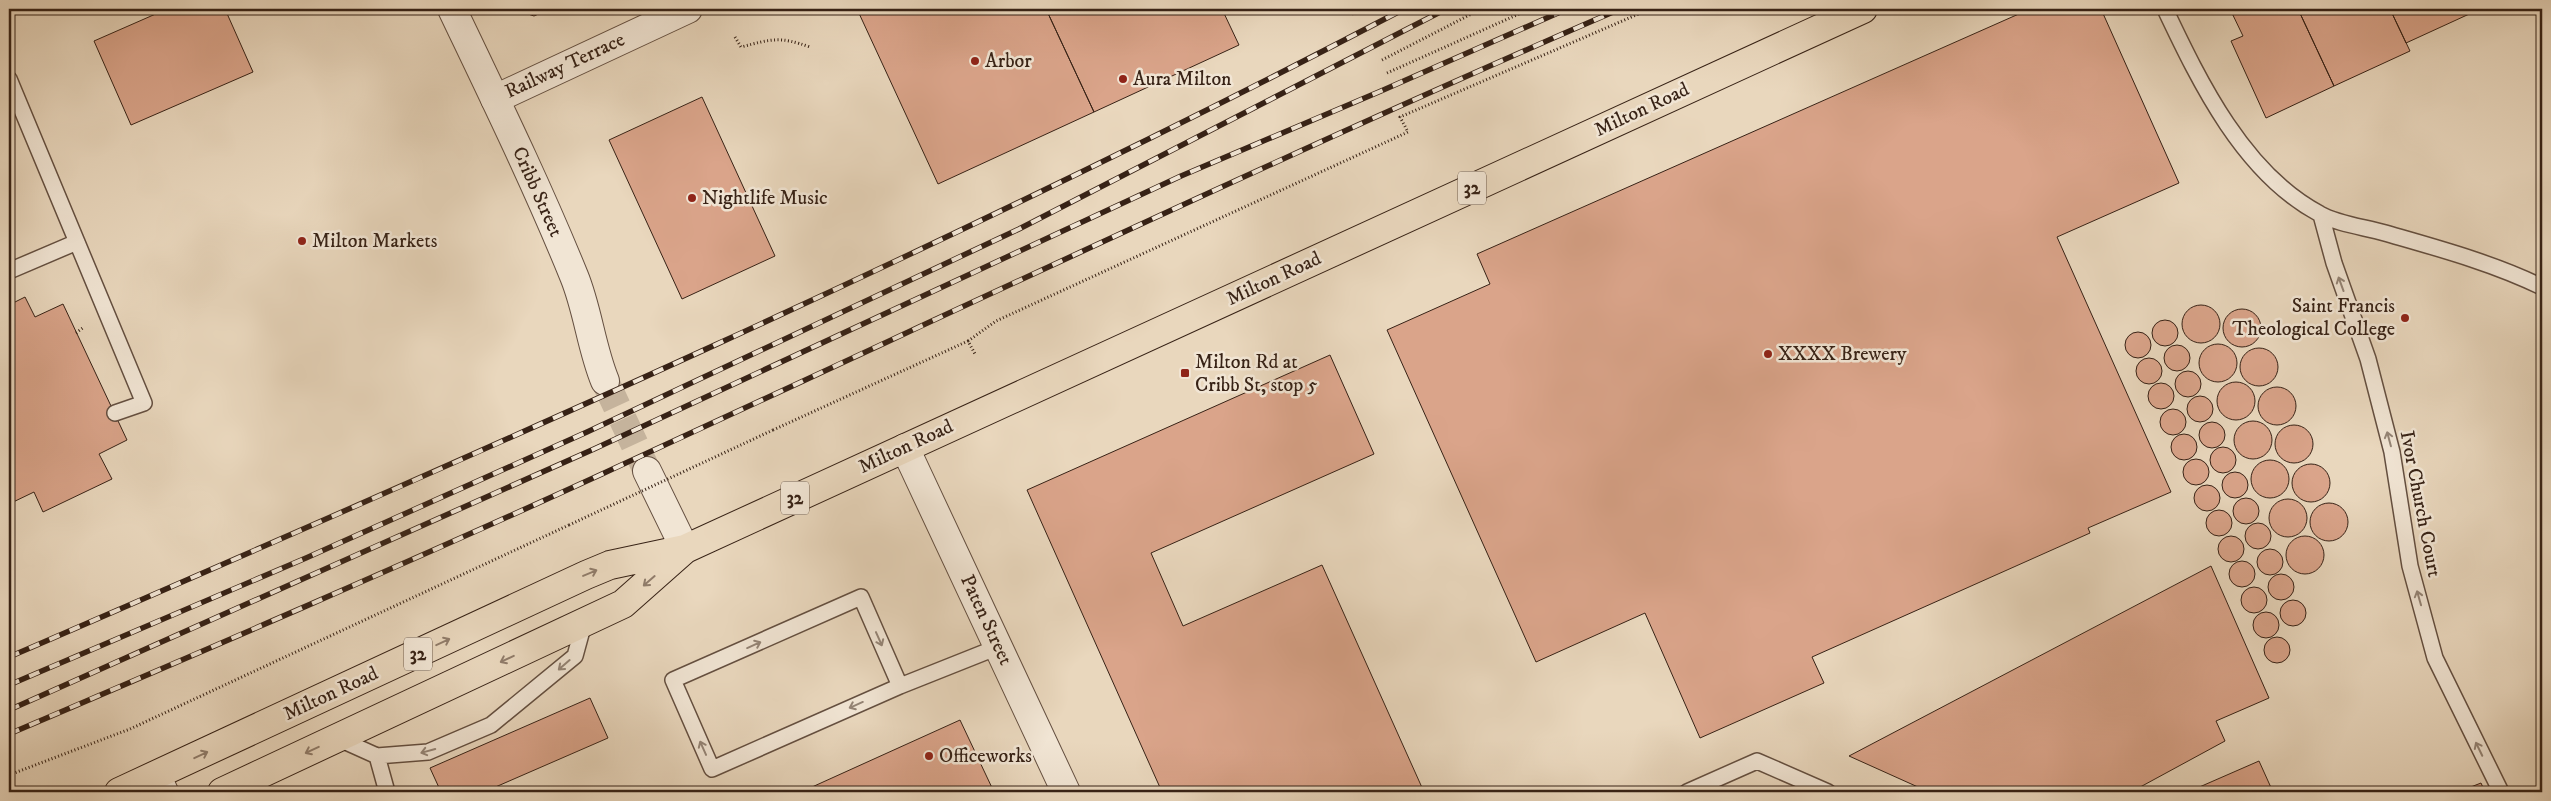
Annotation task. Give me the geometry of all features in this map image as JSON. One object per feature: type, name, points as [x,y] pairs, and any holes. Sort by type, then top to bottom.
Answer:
[{"type":"main road","name":"Milton Road","points":[[119,792],[160,784],[586,575],[610,565],[685,549],[1863,9]]},
{"type":"main road","name":"Milton Road","points":[[222,792],[623,604],[685,549]]},
{"type":"street","name":"Cribb Street","points":[[452,9],[495,99],[574,276],[582,299],[591,342],[605,381]]},
{"type":"street","name":"Railway Terrace","points":[[495,99],[688,9]]},
{"type":"street","name":"Paten Street","points":[[905,448],[1066,792]]},
{"type":"street","points":[[647,471],[685,549]]},
{"type":"lane","points":[[2164,9],[2214,102],[2252,160],[2276,183],[2321,215],[2435,247],[2542,287]]},
{"type":"lane","points":[[9,79],[144,403],[114,413]]},
{"type":"lane","name":"Ivor Church Court","points":[[2321,215],[2334,263],[2368,359],[2392,452],[2410,566],[2435,658],[2500,792]]},
{"type":"lane","points":[[9,271],[77,242]]},
{"type":"lane","points":[[900,686],[861,597],[673,680],[712,769],[900,686],[998,647]]},
{"type":"lane","points":[[337,738],[377,756],[428,752],[491,725],[575,656],[584,623]]},
{"type":"lane","points":[[377,756],[388,792]]},
{"type":"lane","points":[[1687,792],[1756,761],[1828,792]]},
{"type":"path","points":[[1352,14],[1363,9]]},
{"type":"path","points":[[1382,60],[1482,9]]},
{"type":"path","points":[[1387,73],[1530,9]]},
{"type":"path","points":[[9,775],[130,729],[968,341],[996,321],[1408,132],[1400,117],[1650,9]]},
{"type":"path","points":[[735,37],[741,48],[773,39],[787,39],[810,47]]},
{"type":"path","points":[[968,341],[975,354]]},
{"type":"building","points":[[167,9],[225,9],[253,72],[131,125],[94,41]]},
{"type":"building","points":[[513,9],[550,9],[534,16]]},
{"type":"building","name":"Arbor","points":[[857,9],[1046,9],[1094,112],[938,184]]},
{"type":"building","name":"Aura Milton","points":[[1046,9],[1222,9],[1239,45],[1094,112]]},
{"type":"building","points":[[2030,9],[2101,9],[2179,183],[2057,237],[2171,492],[2088,528],[2090,533],[1812,657],[1824,683],[1700,738],[1645,613],[1536,662],[1387,330],[1490,284],[1477,254]]},
{"type":"building","points":[[2230,9],[2298,9],[2334,86],[2266,118],[2231,41],[2243,36]]},
{"type":"building","points":[[2298,9],[2390,9],[2410,51],[2334,86]]},
{"type":"building","points":[[2390,9],[2477,9],[2478,10],[2406,43]]},
{"type":"building","name":"Nightlife Music","points":[[702,97],[775,256],[682,299],[609,140]]},
{"type":"building","points":[[25,297],[35,317],[63,304],[127,440],[99,454],[112,479],[43,512],[34,492],[9,504],[9,305]]},
{"type":"building","points":[[2201,305],[2214,311],[2220,324],[2214,337],[2201,343],[2188,337],[2182,324],[2188,311]]},
{"type":"building","points":[[2242,309],[2255,315],[2261,328],[2255,341],[2242,347],[2229,341],[2223,328],[2229,315]]},
{"type":"building","points":[[2165,320],[2174,324],[2178,333],[2174,342],[2165,346],[2156,342],[2152,333],[2156,324]]},
{"type":"building","points":[[2138,332],[2147,336],[2151,345],[2147,354],[2138,358],[2129,354],[2125,345],[2129,336]]},
{"type":"building","points":[[2218,344],[2231,350],[2237,363],[2231,376],[2218,382],[2205,376],[2199,363],[2205,350]]},
{"type":"building","points":[[2177,345],[2186,349],[2190,358],[2186,367],[2177,371],[2168,367],[2164,358],[2168,349]]},
{"type":"building","points":[[2259,348],[2272,354],[2278,367],[2272,380],[2259,386],[2246,380],[2240,367],[2246,354]]},
{"type":"building","points":[[1330,355],[1374,454],[1151,553],[1183,626],[1322,565],[1424,792],[1162,792],[1027,490]]},
{"type":"building","points":[[2149,358],[2158,362],[2162,371],[2158,380],[2149,384],[2140,380],[2136,371],[2140,362]]},
{"type":"building","points":[[2188,371],[2197,375],[2201,384],[2197,393],[2188,397],[2179,393],[2175,384],[2179,375]]},
{"type":"building","points":[[2236,382],[2249,388],[2255,401],[2249,414],[2236,420],[2223,414],[2217,401],[2223,388]]},
{"type":"building","points":[[2161,383],[2170,387],[2174,396],[2170,405],[2161,409],[2152,405],[2148,396],[2152,387]]},
{"type":"building","points":[[2277,387],[2290,393],[2296,406],[2290,419],[2277,425],[2264,419],[2258,406],[2264,393]]},
{"type":"building","points":[[2200,396],[2209,400],[2213,409],[2209,418],[2200,422],[2191,418],[2187,409],[2191,400]]},
{"type":"building","points":[[2173,409],[2182,413],[2186,422],[2182,431],[2173,435],[2164,431],[2160,422],[2164,413]]},
{"type":"building","points":[[2253,421],[2266,427],[2272,440],[2266,453],[2253,459],[2240,453],[2234,440],[2240,427]]},
{"type":"building","points":[[2212,422],[2221,426],[2225,435],[2221,444],[2212,448],[2203,444],[2199,435],[2203,426]]},
{"type":"building","points":[[2294,425],[2307,431],[2313,444],[2307,457],[2294,463],[2281,457],[2275,444],[2281,431]]},
{"type":"building","points":[[2184,434],[2193,438],[2197,447],[2193,456],[2184,460],[2175,456],[2171,447],[2175,438]]},
{"type":"building","points":[[2223,447],[2232,451],[2236,460],[2232,469],[2223,473],[2214,469],[2210,460],[2214,451]]},
{"type":"building","points":[[2196,459],[2205,463],[2209,472],[2205,481],[2196,485],[2187,481],[2183,472],[2187,463]]},
{"type":"building","points":[[2270,460],[2283,466],[2289,479],[2283,492],[2270,498],[2257,492],[2251,479],[2257,466]]},
{"type":"building","points":[[2311,464],[2324,470],[2330,483],[2324,496],[2311,502],[2298,496],[2292,483],[2298,470]]},
{"type":"building","points":[[2235,472],[2244,476],[2248,485],[2244,494],[2235,498],[2226,494],[2222,485],[2226,476]]},
{"type":"building","points":[[2207,485],[2216,489],[2220,498],[2216,507],[2207,511],[2198,507],[2194,498],[2198,489]]},
{"type":"building","points":[[2246,498],[2255,502],[2259,511],[2255,520],[2246,524],[2237,520],[2233,511],[2237,502]]},
{"type":"building","points":[[2288,499],[2301,505],[2307,518],[2301,531],[2288,537],[2275,531],[2269,518],[2275,505]]},
{"type":"building","points":[[2329,503],[2342,509],[2348,522],[2342,535],[2329,541],[2316,535],[2310,522],[2316,509]]},
{"type":"building","points":[[2219,510],[2228,514],[2232,523],[2228,532],[2219,536],[2210,532],[2206,523],[2210,514]]},
{"type":"building","points":[[2258,523],[2267,527],[2271,536],[2267,545],[2258,549],[2249,545],[2245,536],[2249,527]]},
{"type":"building","points":[[2231,536],[2240,540],[2244,549],[2240,558],[2231,562],[2222,558],[2218,549],[2222,540]]},
{"type":"building","points":[[2305,536],[2318,542],[2324,555],[2318,568],[2305,574],[2292,568],[2286,555],[2292,542]]},
{"type":"building","points":[[2270,549],[2279,553],[2283,562],[2279,571],[2270,575],[2261,571],[2257,562],[2261,553]]},
{"type":"building","points":[[2242,561],[2251,565],[2255,574],[2251,583],[2242,587],[2233,583],[2229,574],[2233,565]]},
{"type":"building","points":[[2211,566],[2269,698],[2216,721],[2225,741],[2131,792],[1929,792],[1849,756]]},
{"type":"building","points":[[2281,574],[2290,578],[2294,587],[2290,596],[2281,600],[2272,596],[2268,587],[2272,578]]},
{"type":"building","points":[[2254,587],[2263,591],[2267,600],[2263,609],[2254,613],[2245,609],[2241,600],[2245,591]]},
{"type":"building","points":[[2293,600],[2302,604],[2306,613],[2302,622],[2293,626],[2284,622],[2280,613],[2284,604]]},
{"type":"building","points":[[2266,612],[2275,616],[2279,625],[2275,634],[2266,638],[2257,634],[2253,625],[2257,616]]},
{"type":"building","points":[[2277,637],[2286,641],[2290,650],[2286,659],[2277,663],[2268,659],[2264,650],[2268,641]]},
{"type":"building","points":[[590,698],[608,738],[484,792],[441,792],[430,768]]},
{"type":"building","name":"Officeworks","points":[[960,720],[994,792],[801,792]]},
{"type":"building","points":[[2259,761],[2273,792],[2188,792]]},
{"type":"building","points":[[2481,783],[2485,792],[2458,792]]},
{"type":"tunnel","points":[[605,381],[647,471]]},
{"type":"railway","points":[[9,657],[537,426],[887,265],[1233,97],[1404,9]]},
{"type":"railway","points":[[9,685],[306,558],[587,432],[1019,229],[1446,9]]},
{"type":"railway","points":[[9,710],[594,449],[1181,176],[1567,9]]},
{"type":"railway","points":[[9,734],[307,606],[528,508],[1237,180],[1620,9]]},
{"type":"place","name":"Arbor","points":[[975,61]]},
{"type":"place","name":"Aura Milton","points":[[1123,79]]},
{"type":"place","name":"Nightlife Music","points":[[692,198]]},
{"type":"place","name":"Milton Markets","points":[[302,241]]},
{"type":"place","name":"Saint Francis Theological College","points":[[2405,318]]},
{"type":"place","name":"XXXX Brewery","points":[[1768,354]]},
{"type":"place","name":"Milton Rd at Cribb St, stop 5","points":[[1185,373]]},
{"type":"place","name":"Officeworks","points":[[929,756]]}]
